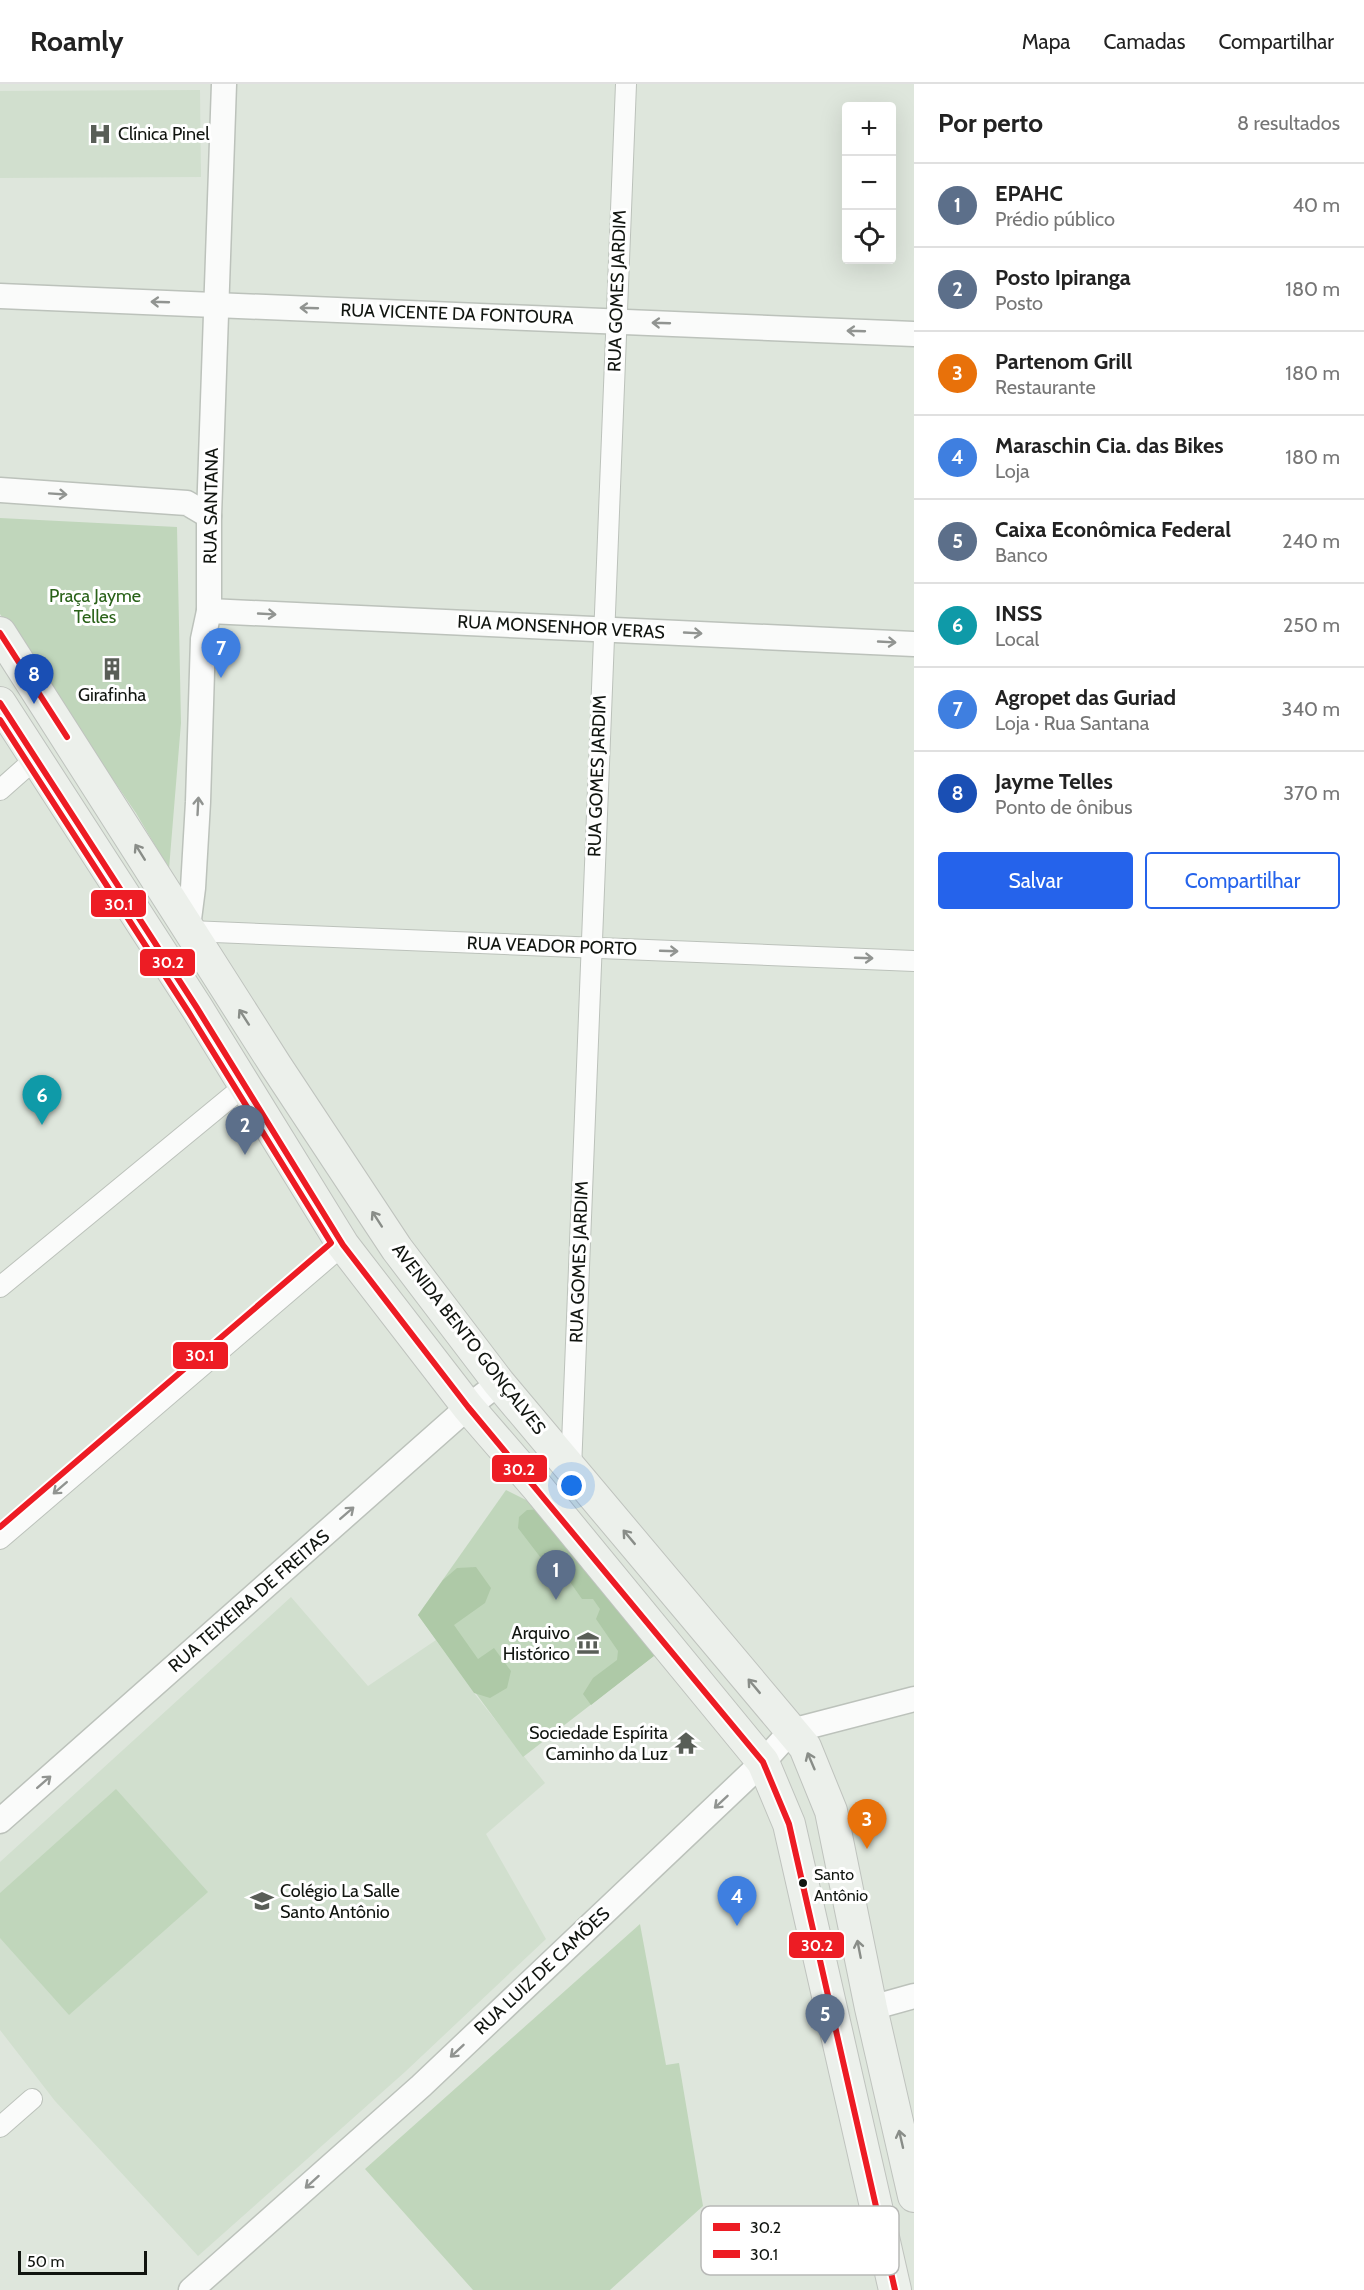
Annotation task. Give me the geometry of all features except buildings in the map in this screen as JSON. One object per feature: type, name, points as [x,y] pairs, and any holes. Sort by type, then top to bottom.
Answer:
[{"type":"main road","name":"AVENIDA BENTO GONÇALVES","points":[[0,633],[396,1249],[499,1383],[805,1747],[831,1811],[870,2007],[914,2196]]},
{"type":"main road","points":[[0,703],[197,1008],[243,1087],[343,1245],[468,1407],[546,1497],[763,1762],[789,1824],[876,2206]]},
{"type":"main road","points":[[892,2275],[895,2290]]},
{"type":"street","name":"RUA SANTANA","points":[[189,929],[198,802],[203,639],[209,611],[209,516],[224,84]]},
{"type":"street","name":"RUA GOMES JARDIM","points":[[571,1468],[626,84]]},
{"type":"street","name":"RUA VICENTE DA FONTOURA","points":[[0,296],[914,334]]},
{"type":"street","points":[[187,503],[210,489]]},
{"type":"street","points":[[0,490],[187,503],[209,516]]},
{"type":"street","name":"RUA MONSENHOR VERAS","points":[[209,611],[914,644]]},
{"type":"street","points":[[0,790],[35,759]]},
{"type":"street","name":"RUA VEADOR PORTO","points":[[189,929],[914,960]]},
{"type":"street","points":[[0,1287],[243,1087]]},
{"type":"street","points":[[0,1539],[343,1245]]},
{"type":"street","name":"RUA TEIXEIRA DE FREITAS","points":[[0,1821],[468,1407],[499,1383]]},
{"type":"street","points":[[791,1731],[914,1700]]},
{"type":"street","name":"RUA LUIZ DE CAMÕES","points":[[191,2290],[421,2086],[763,1762],[791,1731]]},
{"type":"street","points":[[870,2007],[914,1996]]},
{"type":"street","points":[[0,2127],[32,2099]]},
{"type":"shaded area","name":"Clínica Pinel","points":[[200,90],[201,177],[0,178],[0,91]]},
{"type":"shaded area","name":"Colégio La Salle Santo Antônio","points":[[291,1597],[368,1686],[436,1640],[474,1693],[545,1783],[486,1834],[546,1939],[406,2071],[198,2256],[55,2101],[0,2030],[0,1862]]},
{"type":"green space","name":"Praça Jayme Telles","points":[[0,518],[177,527],[181,723],[169,869],[136,813],[0,614]]},
{"type":"green space","points":[[506,1490],[544,1509],[659,1652],[523,1757],[418,1615]]},
{"type":"green space","points":[[544,1509],[659,1652],[591,1705],[583,1694],[593,1678],[617,1660],[618,1651],[596,1619],[600,1609],[593,1599],[582,1599],[558,1565],[544,1562],[518,1528],[519,1517],[527,1510]]},
{"type":"green space","points":[[476,1567],[491,1588],[485,1603],[454,1625],[478,1659],[494,1648],[511,1671],[507,1688],[490,1698],[474,1693],[418,1615],[443,1580],[457,1568]]},
{"type":"green space","points":[[116,1789],[208,1892],[69,2015],[0,1938],[0,1893]]},
{"type":"green space","points":[[640,1924],[666,2065],[679,2063],[703,2206],[610,2290],[473,2290],[365,2169]]},
{"type":"transit line","name":"30.2","points":[[0,633],[67,737]]},
{"type":"transit line","name":"30.2","points":[[0,703],[197,1008],[343,1245],[468,1407],[763,1762],[789,1824],[876,2206]]},
{"type":"transit line","name":"30.1","points":[[0,720],[189,1013],[331,1243],[0,1527]]},
{"type":"transit line","name":"30.2","points":[[892,2275],[895,2290]]},
{"type":"place","name":"Clínica Pinel","points":[[100,134]]},
{"type":"place","name":"Girafinha","points":[[112,669]]},
{"type":"place","name":"Agropet das Guriad","points":[[221,678]]},
{"type":"place","name":"Jayme Telles","points":[[34,704]]},
{"type":"place","name":"INSS","points":[[42,1125]]},
{"type":"place","name":"Posto Ipiranga","points":[[245,1155]]},
{"type":"place","name":"EPAHC","points":[[556,1600]]},
{"type":"place","name":"Arquivo Histórico","points":[[588,1643]]},
{"type":"place","name":"Sociedade Espírita Caminho da Luz","points":[[686,1743]]},
{"type":"place","name":"Partenom Grill","points":[[867,1849]]},
{"type":"place","name":"Santo Antônio","points":[[803,1883]]},
{"type":"place","name":"Colégio La Salle Santo Antônio","points":[[262,1901]]},
{"type":"place","name":"Maraschin Cia. das Bikes","points":[[737,1926]]},
{"type":"place","name":"Caixa Econômica Federal","points":[[825,2044]]}]
